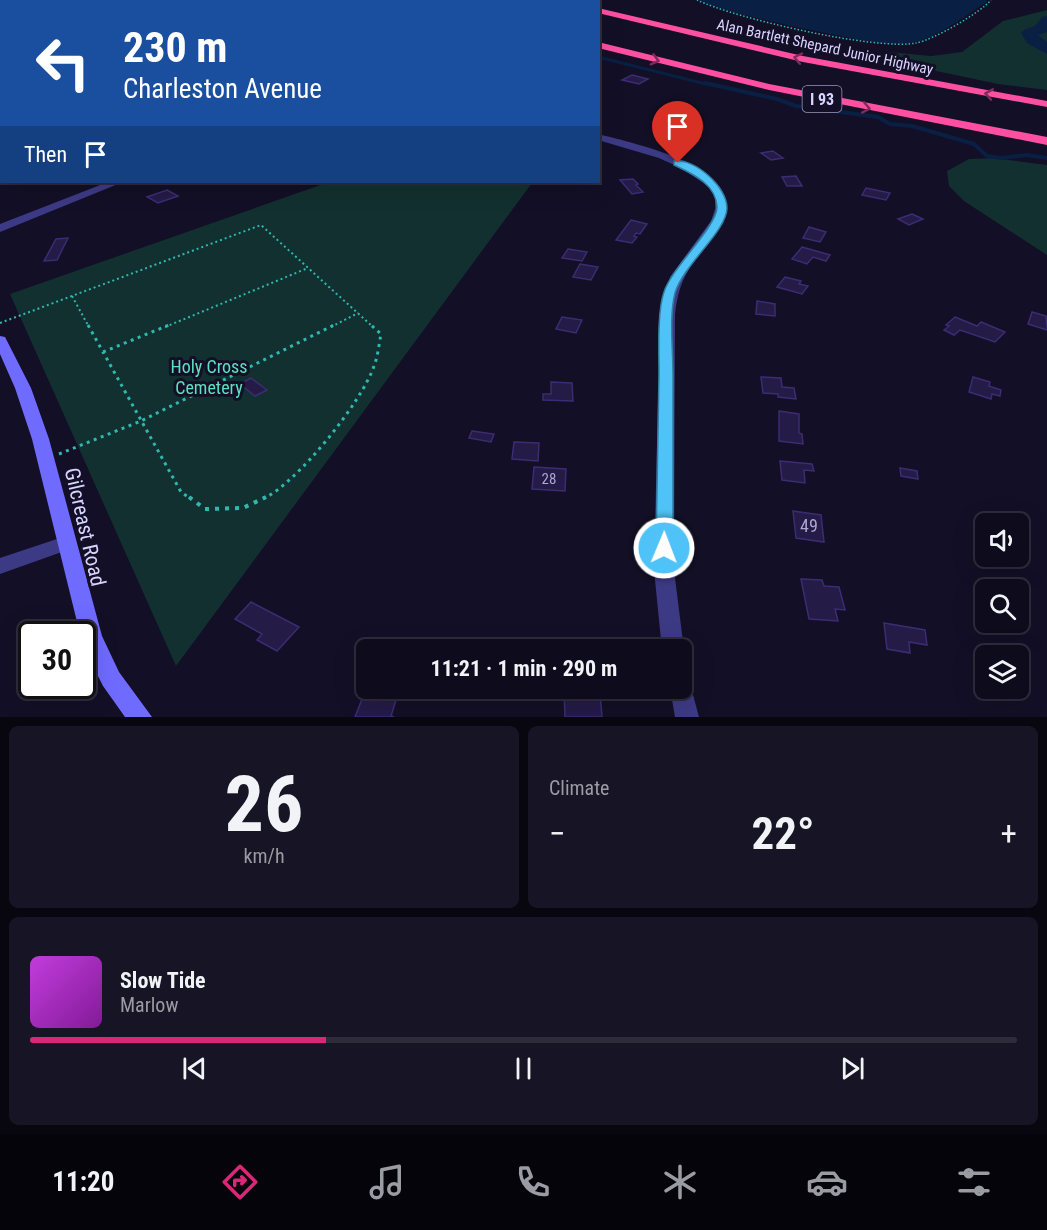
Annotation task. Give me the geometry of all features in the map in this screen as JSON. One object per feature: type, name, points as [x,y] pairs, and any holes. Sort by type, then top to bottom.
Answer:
[{"type":"highway","name":"Alan Bartlett Shepard Junior Highway","points":[[600,10],[770,52],[1047,104]]},
{"type":"highway","name":"I 93","points":[[600,46],[706,73],[826,100],[1047,141]]},
{"type":"street","points":[[600,138],[678,163],[698,172],[713,184],[721,197],[722,211],[716,225],[682,268],[669,293],[666,331],[664,570],[672,639]]},
{"type":"street","points":[[0,228],[114,183]]},
{"type":"street","name":"Gilcreast Road","points":[[0,340],[25,394],[46,459],[89,632],[106,671],[140,717]]},
{"type":"street","points":[[0,566],[66,543]]},
{"type":"street","points":[[683,699],[687,717]]},
{"type":"path","points":[[697,0],[706,6],[750,16],[865,41],[900,45],[928,40],[991,0]]},
{"type":"path","points":[[0,323],[261,225],[381,334],[374,368],[351,409],[322,445],[273,494],[243,508],[205,509],[181,492],[72,296]]},
{"type":"path","points":[[103,352],[308,268]]},
{"type":"path","points":[[46,459],[141,421],[358,313]]},
{"type":"green space","points":[[1047,10],[1047,90],[998,84],[884,60],[889,52],[931,56],[962,52],[1003,21]]},
{"type":"green space","points":[[994,158],[1047,165],[1047,255],[964,201],[949,186],[947,171],[969,159]]},
{"type":"green space","name":"Holy Cross Cemetery","points":[[326,183],[532,183],[176,666],[10,294]]},
{"type":"water","points":[[699,0],[986,0],[987,2],[930,37],[910,43],[894,44],[878,43],[784,24],[729,11]]},
{"type":"building","points":[[632,75],[648,79],[639,84],[622,80]]},
{"type":"building","points":[[773,151],[783,158],[771,160],[761,153]]},
{"type":"building","points":[[796,176],[802,186],[787,186],[782,177]]},
{"type":"building","points":[[633,179],[643,192],[632,194],[620,180]]},
{"type":"building","points":[[866,188],[890,193],[886,200],[862,195]]},
{"type":"building","points":[[167,190],[178,196],[158,203],[147,197]]},
{"type":"building","points":[[912,214],[923,219],[909,225],[898,219]]},
{"type":"building","points":[[631,220],[647,224],[640,234],[636,233],[634,236],[637,237],[632,243],[616,240]]},
{"type":"building","points":[[809,227],[826,232],[820,242],[803,238]]},
{"type":"building","points":[[68,238],[57,260],[44,261],[56,239]]},
{"type":"building","points":[[802,247],[830,255],[826,261],[813,257],[807,264],[792,259]]},
{"type":"building","points":[[568,249],[587,252],[582,261],[562,258]]},
{"type":"building","points":[[580,264],[598,267],[591,280],[573,277]]},
{"type":"building","points":[[785,277],[801,281],[799,284],[808,286],[802,294],[777,287]]},
{"type":"building","points":[[757,301],[775,304],[775,316],[756,314]]},
{"type":"building","points":[[1032,312],[1046,316],[1047,330],[1028,324]]},
{"type":"building","points":[[562,317],[582,320],[576,333],[556,329]]},
{"type":"building","points":[[955,317],[977,326],[981,322],[1005,332],[995,342],[960,330],[954,335],[944,330]]},
{"type":"building","points":[[761,377],[781,378],[782,387],[794,388],[796,399],[763,393]]},
{"type":"building","points":[[973,377],[990,382],[989,386],[1001,390],[1000,396],[992,394],[991,399],[969,392]]},
{"type":"building","points":[[251,378],[267,390],[255,396],[240,384]]},
{"type":"building","points":[[551,382],[572,383],[573,401],[543,400],[543,394],[551,394]]},
{"type":"building","points":[[779,411],[799,414],[799,433],[802,434],[803,444],[779,441]]},
{"type":"building","points":[[472,431],[494,434],[491,442],[469,438]]},
{"type":"building","points":[[514,442],[539,443],[538,461],[512,459]]},
{"type":"building","points":[[780,461],[812,464],[814,471],[804,470],[805,483],[782,480]]},
{"type":"building","points":[[534,467],[566,469],[565,491],[532,489]]},
{"type":"building","points":[[900,468],[917,471],[918,479],[901,476]]},
{"type":"building","points":[[793,511],[821,515],[824,542],[796,538]]},
{"type":"building","points":[[801,579],[822,580],[824,586],[839,587],[845,610],[835,609],[838,621],[809,619]]},
{"type":"building","points":[[251,602],[299,627],[277,651],[257,640],[262,634],[235,619]]},
{"type":"building","points":[[884,623],[925,630],[927,645],[909,642],[910,653],[887,649]]},
{"type":"building","points":[[362,699],[396,700],[391,716],[394,717],[355,717]]},
{"type":"building","points":[[564,699],[601,699],[602,717],[565,717]]},
{"type":"waterway","points":[[1047,20],[1042,29],[1029,33],[1033,40],[1047,49]]},
{"type":"waterway","points":[[600,58],[710,85]]},
{"type":"waterway","points":[[705,83],[777,99],[796,106],[878,117],[890,124],[912,126],[974,144],[987,156],[1001,158],[1027,155],[1047,158]]},
{"type":"route","points":[[664,548],[666,331],[669,293],[682,268],[716,225],[722,211],[721,197],[713,184],[698,172],[678,163]]}]
